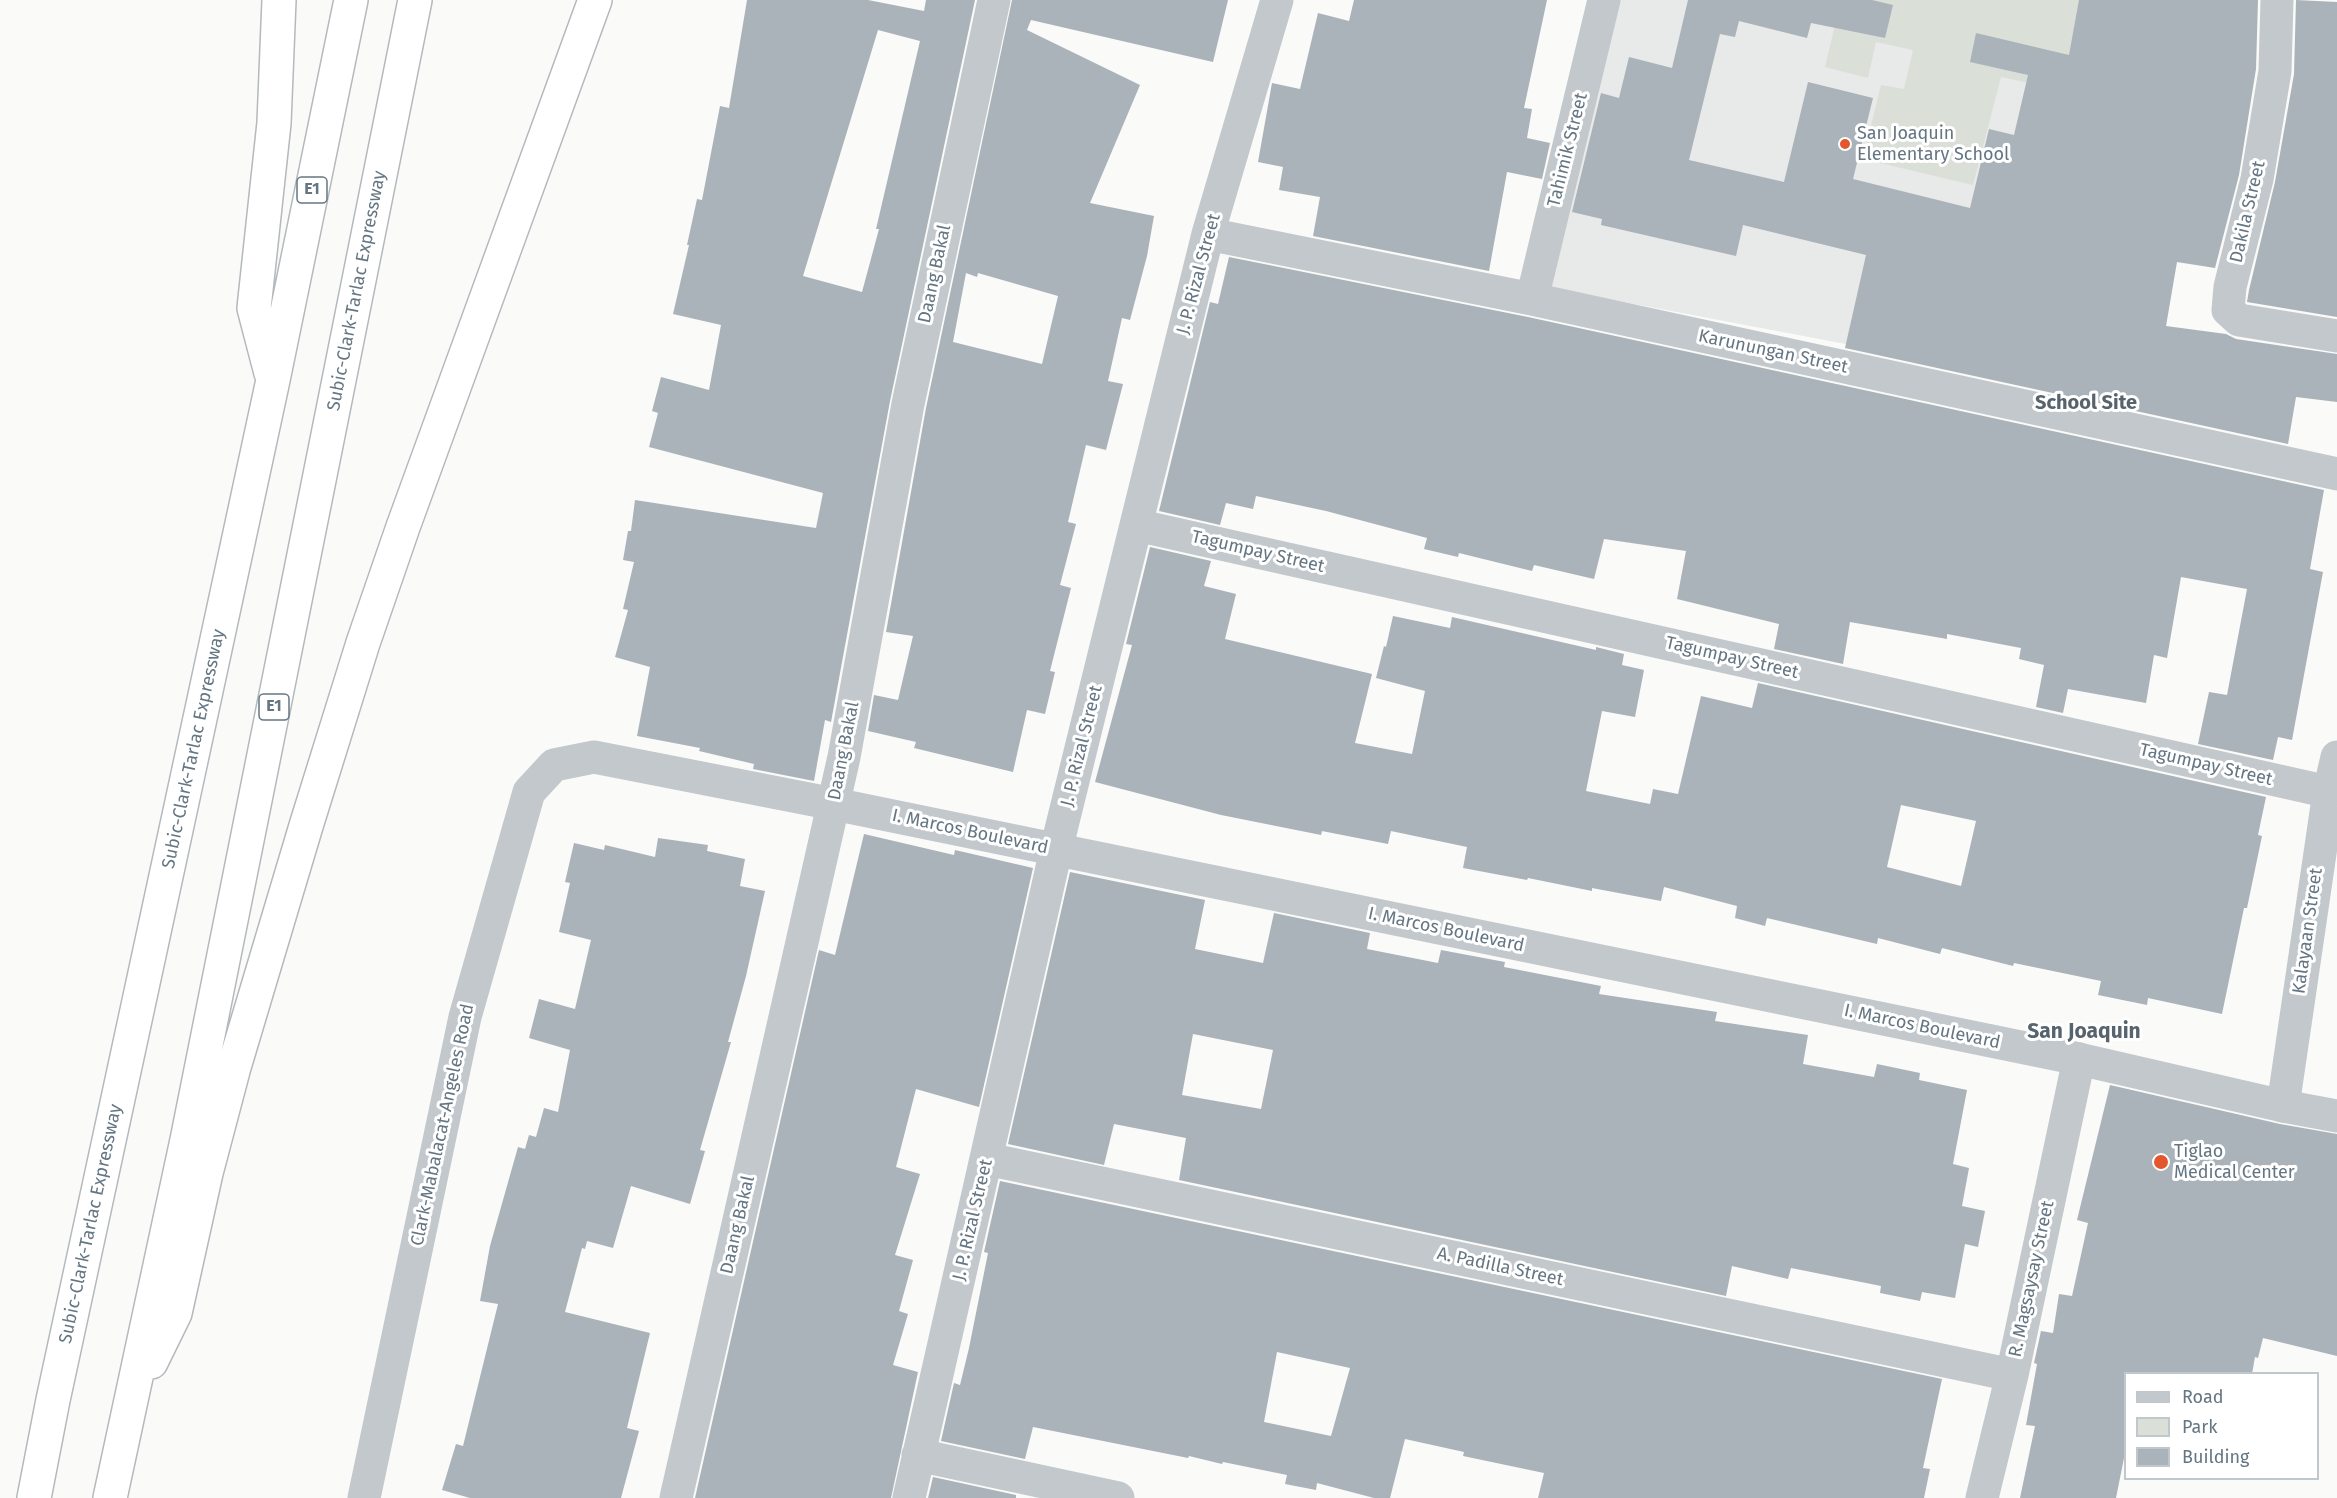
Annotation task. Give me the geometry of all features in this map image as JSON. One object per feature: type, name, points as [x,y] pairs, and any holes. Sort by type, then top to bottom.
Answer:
[{"type":"highway","points":[[273,380],[254,308],[274,123],[279,0]]},
{"type":"highway","name":"Subic-Clark-Tarlac Expressway","points":[[34,1498],[53,1400],[273,380],[351,0]]},
{"type":"highway","name":"Subic-Clark-Tarlac Expressway","points":[[110,1498],[189,1129],[415,0]]},
{"type":"highway","points":[[127,1412],[175,1313],[206,1173],[237,1056],[363,643],[595,0]]},
{"type":"street","name":"Daang Bakal","points":[[676,1498],[834,804],[908,404],[994,0]]},
{"type":"street","name":"J. P. Rizal Street","points":[[909,1498],[1056,850],[1208,234],[1277,0]]},
{"type":"street","name":"Tahimik Street","points":[[1532,299],[1604,0]]},
{"type":"street","name":"Dakila Street","points":[[2277,0],[2275,71],[2257,179],[2230,287],[2228,310],[2239,320],[2337,336]]},
{"type":"street","name":"Karunungan Street","points":[[1208,234],[1532,299],[2337,474]]},
{"type":"street","name":"Tagumpay Street","points":[[1136,525],[2329,792]]},
{"type":"street","name":"I. Marcos Boulevard","points":[[554,765],[594,758],[834,804],[2079,1059],[2283,1106],[2337,1116]]},
{"type":"street","name":"Kalayaan Street","points":[[2283,1106],[2329,792],[2337,758]]},
{"type":"street","name":"Clark-Mabalacat-Angeles Road","points":[[364,1498],[465,1017],[529,792],[554,765]]},
{"type":"street","name":"R. Magsaysay Street","points":[[1982,1498],[2012,1376],[2079,1059]]},
{"type":"street","name":"A. Padilla Street","points":[[987,1159],[2012,1376]]},
{"type":"street","points":[[918,1455],[1118,1498]]},
{"type":"shaded area","name":"San Joaquin Elementary School","points":[[1616,0],[2132,0],[2067,386],[1550,288]]},
{"type":"green space","points":[[1841,0],[2102,0],[2085,95],[2001,77],[1973,185],[1863,159],[1881,85],[1904,89],[1913,50],[1876,42],[1868,78],[1825,67]]},
{"type":"building","points":[[747,0],[868,0],[924,11],[926,0],[975,0],[890,401],[831,722],[825,720],[814,781],[753,769],[754,764],[699,751],[700,748],[637,736],[650,667],[615,657],[628,610],[623,609],[634,562],[623,560],[628,531],[631,531],[635,500],[816,528],[823,493],[649,447],[658,413],[652,411],[661,377],[709,390],[721,325],[673,314],[697,199],[702,200],[720,106],[729,108]],"holes":[[[878,30],[920,41],[876,229],[879,229],[862,292],[803,276]]]},
{"type":"building","points":[[1012,0],[1228,0],[1213,62],[1031,20],[1027,30],[1140,85],[1090,203],[1154,216],[1147,256],[1130,320],[1122,318],[1108,381],[1123,384],[1106,450],[1086,445],[1068,522],[1076,524],[1060,585],[1071,588],[1050,671],[1055,672],[1045,714],[1027,710],[1013,772],[914,748],[916,742],[868,731],[874,695],[898,700],[913,636],[886,632],[926,408]],"holes":[[[966,273],[977,277],[978,273],[1058,296],[1042,364],[953,342]]]},
{"type":"building","points":[[1354,0],[1547,0],[1524,108],[1532,109],[1527,138],[1550,143],[1542,179],[1507,172],[1489,271],[1313,236],[1320,197],[1279,190],[1283,167],[1258,162],[1272,83],[1300,89],[1318,13],[1349,21]]},
{"type":"building","points":[[1688,0],[1872,0],[1893,5],[1885,38],[1811,23],[1807,38],[1739,21],[1735,37],[1720,34],[1689,160],[1784,182],[1808,82],[1873,98],[1853,179],[1970,208],[1989,129],[2014,135],[2028,75],[1970,62],[1976,33],[2069,55],[2079,0],[2258,0],[2256,69],[2239,175],[2215,268],[2177,262],[2166,326],[2226,334],[2236,339],[2337,354],[2337,402],[2296,397],[2288,444],[1845,348],[1866,255],[1743,225],[1736,256],[1601,225],[1602,219],[1572,212],[1601,93],[1619,98],[1629,57],[1672,68]]},
{"type":"building","points":[[2296,0],[2337,2],[2337,317],[2247,302],[2275,182],[2294,74]]},
{"type":"building","points":[[1229,257],[1528,317],[2324,490],[2310,569],[2323,572],[2292,740],[2278,737],[2273,760],[2198,744],[2209,692],[2227,695],[2247,589],[2181,577],[2167,658],[2154,655],[2146,703],[2068,689],[2063,713],[2036,707],[2044,665],[2019,659],[2021,648],[1947,634],[1947,639],[1850,622],[1843,664],[1774,649],[1779,624],[1677,599],[1686,551],[1604,539],[1594,579],[1534,565],[1532,571],[1459,553],[1458,557],[1424,549],[1427,538],[1326,511],[1256,496],[1253,509],[1226,503],[1220,525],[1159,511],[1210,302],[1218,304]]},
{"type":"building","points":[[1150,547],[1211,561],[1204,586],[1236,594],[1225,639],[1372,674],[1355,743],[1412,754],[1425,691],[1376,678],[1384,646],[1386,647],[1393,616],[1450,628],[1452,617],[1596,650],[1596,647],[1624,654],[1622,665],[1644,670],[1635,717],[1602,711],[1586,791],[1650,804],[1653,789],[1678,794],[1701,696],[1752,708],[1758,683],[2266,797],[2258,835],[2262,836],[2222,1014],[2148,998],[2147,1005],[2098,995],[2101,981],[2014,963],[2013,966],[1942,948],[1940,954],[1878,938],[1877,944],[1767,918],[1765,926],[1735,918],[1737,906],[1664,887],[1661,901],[1592,888],[1592,891],[1528,878],[1527,880],[1463,868],[1467,847],[1391,831],[1388,844],[1322,831],[1321,835],[1221,815],[1095,782],[1132,645],[1126,644]],"holes":[[[1901,805],[1976,821],[1961,886],[1887,867]]]},
{"type":"building","points":[[864,834],[954,855],[955,850],[1033,868],[979,1107],[916,1089],[896,1167],[920,1174],[895,1255],[913,1260],[899,1311],[908,1314],[893,1365],[918,1372],[891,1498],[695,1498],[819,950],[835,955]]},
{"type":"building","points":[[658,838],[708,845],[707,851],[745,859],[740,886],[765,891],[728,1042],[731,1042],[700,1150],[705,1151],[690,1204],[631,1186],[613,1248],[587,1241],[585,1249],[582,1248],[565,1312],[650,1333],[627,1428],[639,1431],[621,1498],[470,1498],[442,1490],[456,1444],[463,1446],[498,1304],[480,1301],[490,1246],[518,1147],[525,1149],[529,1135],[536,1137],[544,1108],[558,1112],[570,1050],[529,1038],[539,999],[575,1009],[591,940],[559,932],[570,883],[565,882],[574,843],[604,850],[605,845],[655,857]]},
{"type":"building","points":[[1070,872],[1205,900],[1195,949],[1263,963],[1274,913],[1370,933],[1367,949],[1438,963],[1441,950],[1505,962],[1504,967],[1601,986],[1599,994],[1717,1012],[1715,1021],[1808,1035],[1803,1064],[1874,1077],[1877,1064],[1920,1073],[1919,1080],[1967,1090],[1953,1164],[1969,1168],[1962,1206],[1985,1211],[1978,1247],[1965,1244],[1955,1298],[1922,1292],[1920,1301],[1880,1293],[1881,1286],[1791,1268],[1788,1279],[1732,1266],[1726,1296],[1179,1180],[1186,1138],[1114,1124],[1104,1165],[1008,1144]],"holes":[[[1193,1034],[1273,1050],[1261,1109],[1182,1095]]]},
{"type":"building","points":[[2110,1085],[2280,1124],[2337,1134],[2337,1356],[2263,1338],[2258,1358],[2255,1357],[2252,1372],[2124,1372],[2124,1458],[2116,1498],[2020,1498],[2035,1426],[2026,1425],[2037,1364],[2034,1363],[2041,1331],[2053,1333],[2059,1294],[2072,1296],[2088,1223],[2077,1220]]},
{"type":"building","points":[[1000,1181],[1942,1379],[1923,1468],[1930,1469],[1924,1498],[1538,1498],[1544,1473],[1463,1456],[1464,1452],[1405,1439],[1390,1498],[1374,1498],[1317,1483],[1316,1490],[1285,1484],[1287,1475],[1033,1427],[1025,1459],[941,1441],[954,1383],[960,1385],[969,1348],[988,1253],[984,1252]],"holes":[[[1277,1352],[1350,1368],[1331,1436],[1264,1422]]]},
{"type":"building","points":[[933,1477],[1016,1495],[1016,1498],[928,1498]]},
{"type":"place","name":"San Joaquin Elementary School","points":[[1845,144]]},
{"type":"place","name":"Tiglao Medical Center","points":[[2161,1162]]},
{"type":"district","name":"School Site","points":[[2086,403]]},
{"type":"district","name":"San Joaquin","points":[[2084,1032]]}]
